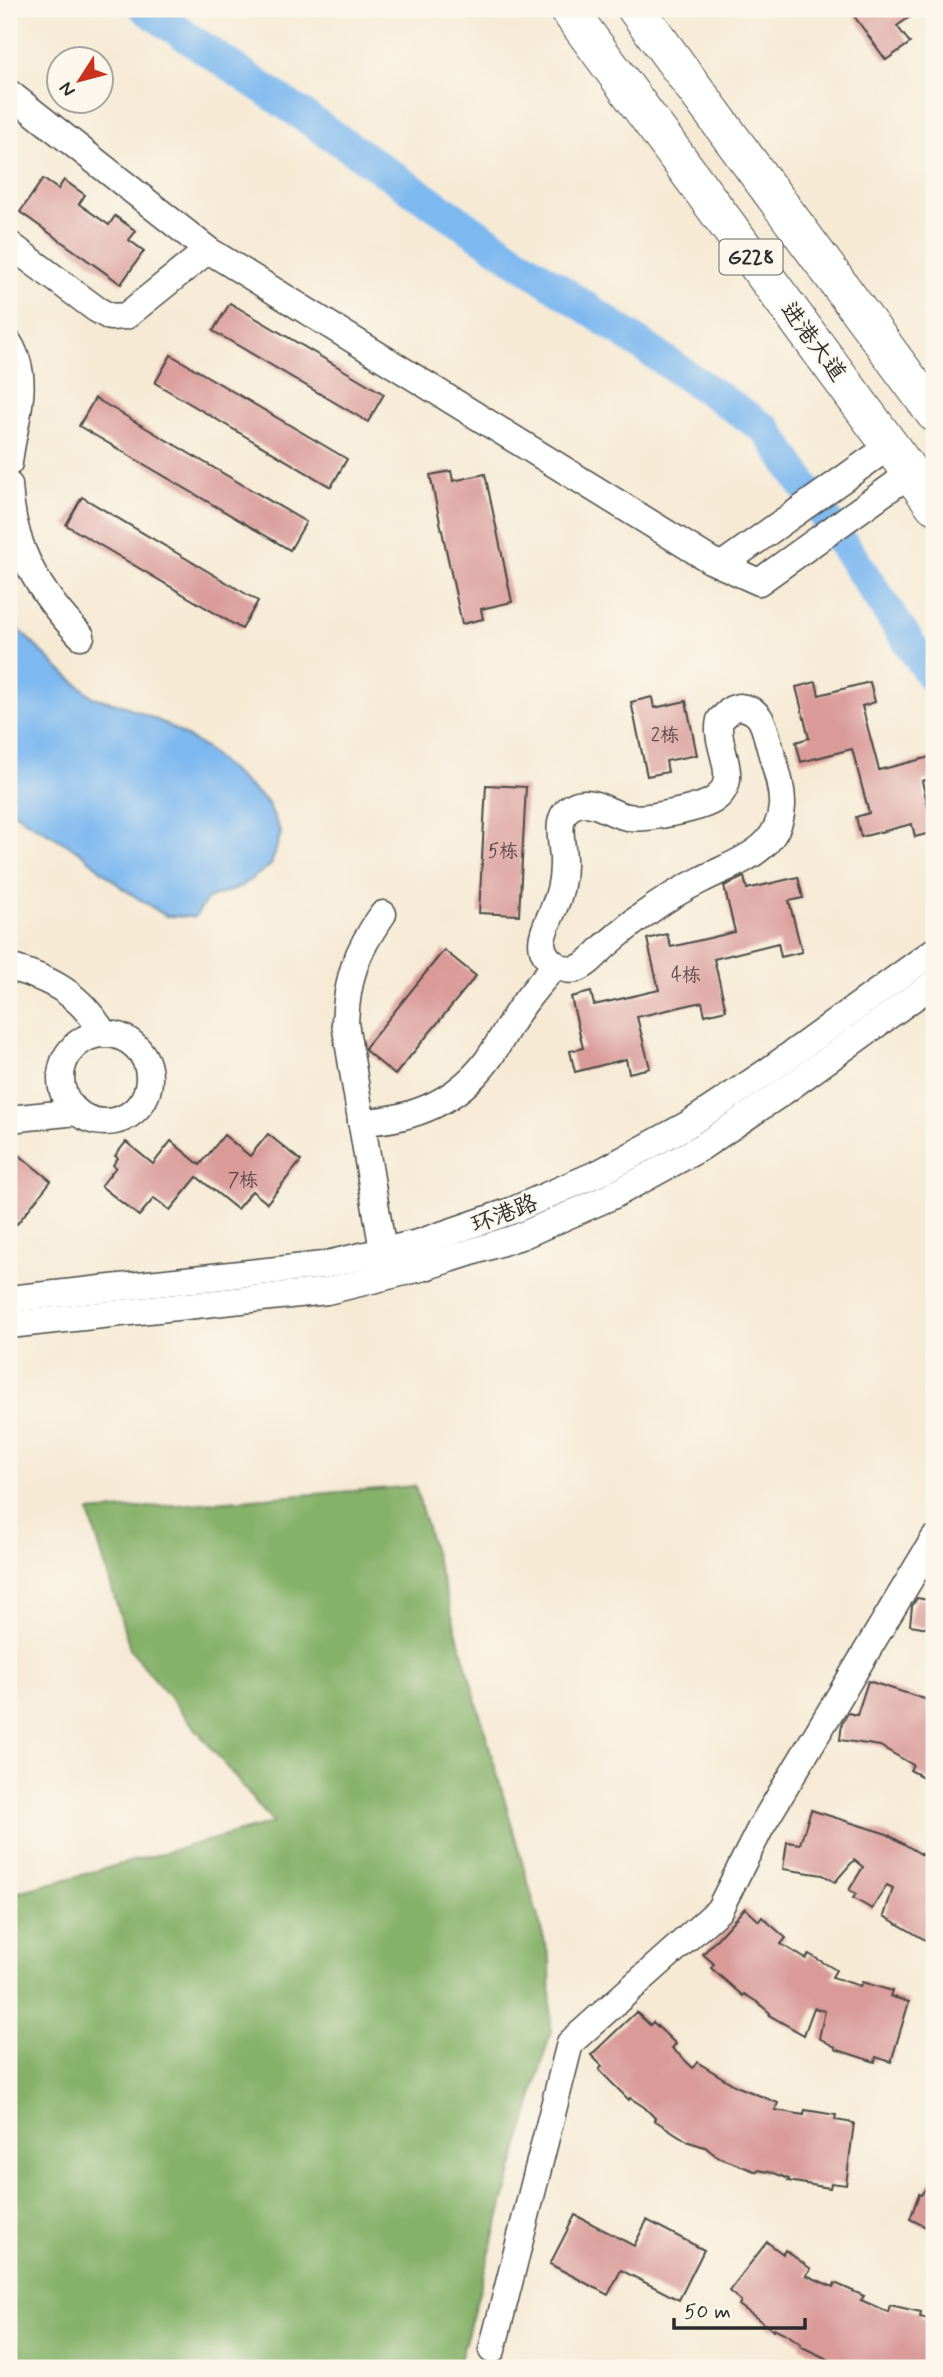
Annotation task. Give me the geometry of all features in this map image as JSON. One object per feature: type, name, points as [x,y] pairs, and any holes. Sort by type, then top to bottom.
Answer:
[{"type":"highway","name":"进港大道","points":[[568,9],[934,505]]},
{"type":"highway","name":"G228","points":[[636,9],[934,413]]},
{"type":"street","points":[[9,93],[208,250],[722,565],[759,582],[901,459]]},
{"type":"street","points":[[9,244],[110,317],[126,316],[208,250]]},
{"type":"street","points":[[9,343],[18,362],[22,386],[9,463]]},
{"type":"street","points":[[722,565],[901,459]]},
{"type":"street","points":[[9,485],[16,532],[26,562],[59,614],[81,636]]},
{"type":"street","points":[[747,708],[755,711],[764,724],[781,792],[780,817],[769,840],[751,857],[688,886],[641,916],[584,966],[575,969],[556,965],[543,950],[541,940],[542,930],[559,893],[564,861],[561,818],[568,809],[587,802],[616,815],[636,818],[708,804],[724,790],[727,780],[719,736],[720,720],[732,709],[747,708]]},
{"type":"street","points":[[383,914],[366,938],[353,965],[346,993],[345,1023],[386,1264]]},
{"type":"street","name":"环港路","points":[[9,1325],[327,1291],[465,1228],[511,1212],[601,1172],[644,1150],[728,1099],[934,951]]},
{"type":"street","points":[[361,1122],[392,1119],[422,1111],[457,1090],[486,1061],[522,1005],[556,965]]},
{"type":"street","points":[[9,967],[36,975],[66,991],[87,1010],[104,1034]]},
{"type":"street","name":"环港路","points":[[9,1299],[323,1265],[386,1264],[473,1253],[567,1217],[657,1173],[743,1121],[934,983]]},
{"type":"street","points":[[104,1034],[124,1038],[141,1051],[149,1071],[147,1092],[135,1110],[117,1120],[96,1121],[77,1112],[70,1104],[62,1084],[64,1063],[75,1046],[93,1035],[104,1034]]},
{"type":"street","points":[[9,1119],[77,1112]]},
{"type":"street","points":[[492,2350],[570,2043],[719,1910],[761,1827],[934,1539]]},
{"type":"green space","points":[[415,1486],[550,1960],[551,2030],[458,2368],[9,2368],[9,1882],[15,1893],[273,1823],[130,1649],[89,1512]]},
{"type":"water","points":[[9,620],[58,668],[93,697],[125,706],[166,724],[205,748],[267,802],[281,833],[271,865],[240,887],[207,899],[195,917],[166,916],[122,888],[80,852],[9,808]]},
{"type":"building","points":[[849,9],[921,9],[897,26],[910,43],[886,60]]},
{"type":"building","points":[[43,179],[58,189],[64,180],[85,195],[79,204],[109,225],[115,216],[136,231],[129,240],[144,251],[121,284],[20,212]]},
{"type":"building","points":[[230,303],[384,394],[368,422],[213,331]]},
{"type":"building","points":[[171,355],[347,459],[331,487],[155,383]]},
{"type":"building","points":[[95,398],[306,522],[290,550],[79,426]]},
{"type":"building","points":[[451,471],[453,481],[485,474],[512,602],[481,609],[483,619],[462,624],[430,475]]},
{"type":"building","points":[[82,497],[258,601],[242,629],[66,525]]},
{"type":"building","points":[[816,682],[819,695],[870,682],[875,702],[862,706],[879,770],[930,757],[934,778],[922,781],[934,832],[915,837],[912,824],[861,837],[856,817],[869,813],[852,749],[801,762],[796,742],[809,738],[796,687]]},
{"type":"building","points":[[652,697],[654,708],[686,701],[697,755],[666,761],[668,772],[647,776],[631,702]]},
{"type":"building","points":[[486,785],[526,787],[519,915],[479,913]]},
{"type":"building","points":[[744,877],[747,889],[798,877],[803,898],[789,901],[802,952],[781,957],[778,943],[714,959],[726,1010],[705,1015],[702,1002],[637,1017],[650,1068],[629,1073],[626,1059],[575,1072],[570,1051],[583,1048],[571,997],[591,992],[594,1005],[659,990],[647,939],[667,934],[671,947],[735,932],[724,886]]},
{"type":"building","points":[[444,950],[476,976],[395,1075],[365,1048]]},
{"type":"building","points":[[268,1134],[301,1161],[267,1203],[252,1191],[237,1209],[197,1177],[170,1210],[154,1198],[139,1216],[101,1186],[116,1167],[113,1165],[118,1158],[115,1156],[126,1142],[153,1164],[171,1141],[200,1165],[224,1135],[250,1156]]},
{"type":"building","points":[[18,1154],[51,1181],[17,1224],[9,1217],[9,1166]]},
{"type":"building","points":[[917,1598],[934,1601],[934,1629],[910,1625],[912,1606]]},
{"type":"building","points":[[868,1681],[934,1702],[934,1783],[910,1770],[913,1765],[880,1746],[840,1740],[842,1723],[848,1713],[857,1715]]},
{"type":"building","points":[[811,1810],[887,1834],[934,1862],[934,1945],[884,1916],[893,1888],[887,1885],[872,1909],[853,1898],[856,1894],[849,1890],[863,1867],[854,1860],[835,1882],[823,1875],[783,1869],[787,1842],[800,1844]]},
{"type":"building","points":[[745,1908],[759,1921],[762,1917],[786,1938],[781,1944],[806,1959],[809,1954],[836,1970],[832,1977],[860,1986],[862,1982],[892,1991],[890,1996],[909,2002],[891,2062],[876,2057],[875,2062],[835,2049],[819,2038],[825,2011],[814,2008],[804,2035],[769,2015],[757,2002],[744,1994],[743,1996],[711,1968],[714,1964],[703,1954]]},
{"type":"building","points":[[636,2012],[650,2025],[653,2022],[676,2044],[672,2048],[693,2068],[697,2062],[736,2086],[778,2103],[775,2110],[804,2115],[805,2110],[836,2115],[835,2120],[854,2123],[846,2185],[831,2183],[830,2188],[788,2181],[789,2179],[774,2173],[757,2172],[718,2157],[705,2147],[689,2142],[654,2120],[644,2107],[630,2098],[629,2100],[599,2070],[602,2066],[591,2055]]},
{"type":"building","points":[[934,2177],[934,2231],[910,2219],[919,2194],[921,2195]]},
{"type":"building","points":[[575,2215],[634,2246],[647,2220],[704,2250],[679,2300],[621,2270],[608,2295],[550,2264]]},
{"type":"building","points":[[767,2242],[783,2254],[785,2250],[811,2269],[806,2275],[833,2287],[835,2283],[864,2296],[861,2300],[888,2312],[890,2305],[921,2312],[920,2317],[934,2320],[934,2339],[928,2368],[859,2368],[838,2364],[800,2346],[801,2344],[788,2335],[774,2328],[773,2330],[739,2305],[741,2301],[729,2291]]},
{"type":"waterway","points":[[146,9],[767,430],[934,680]]}]
